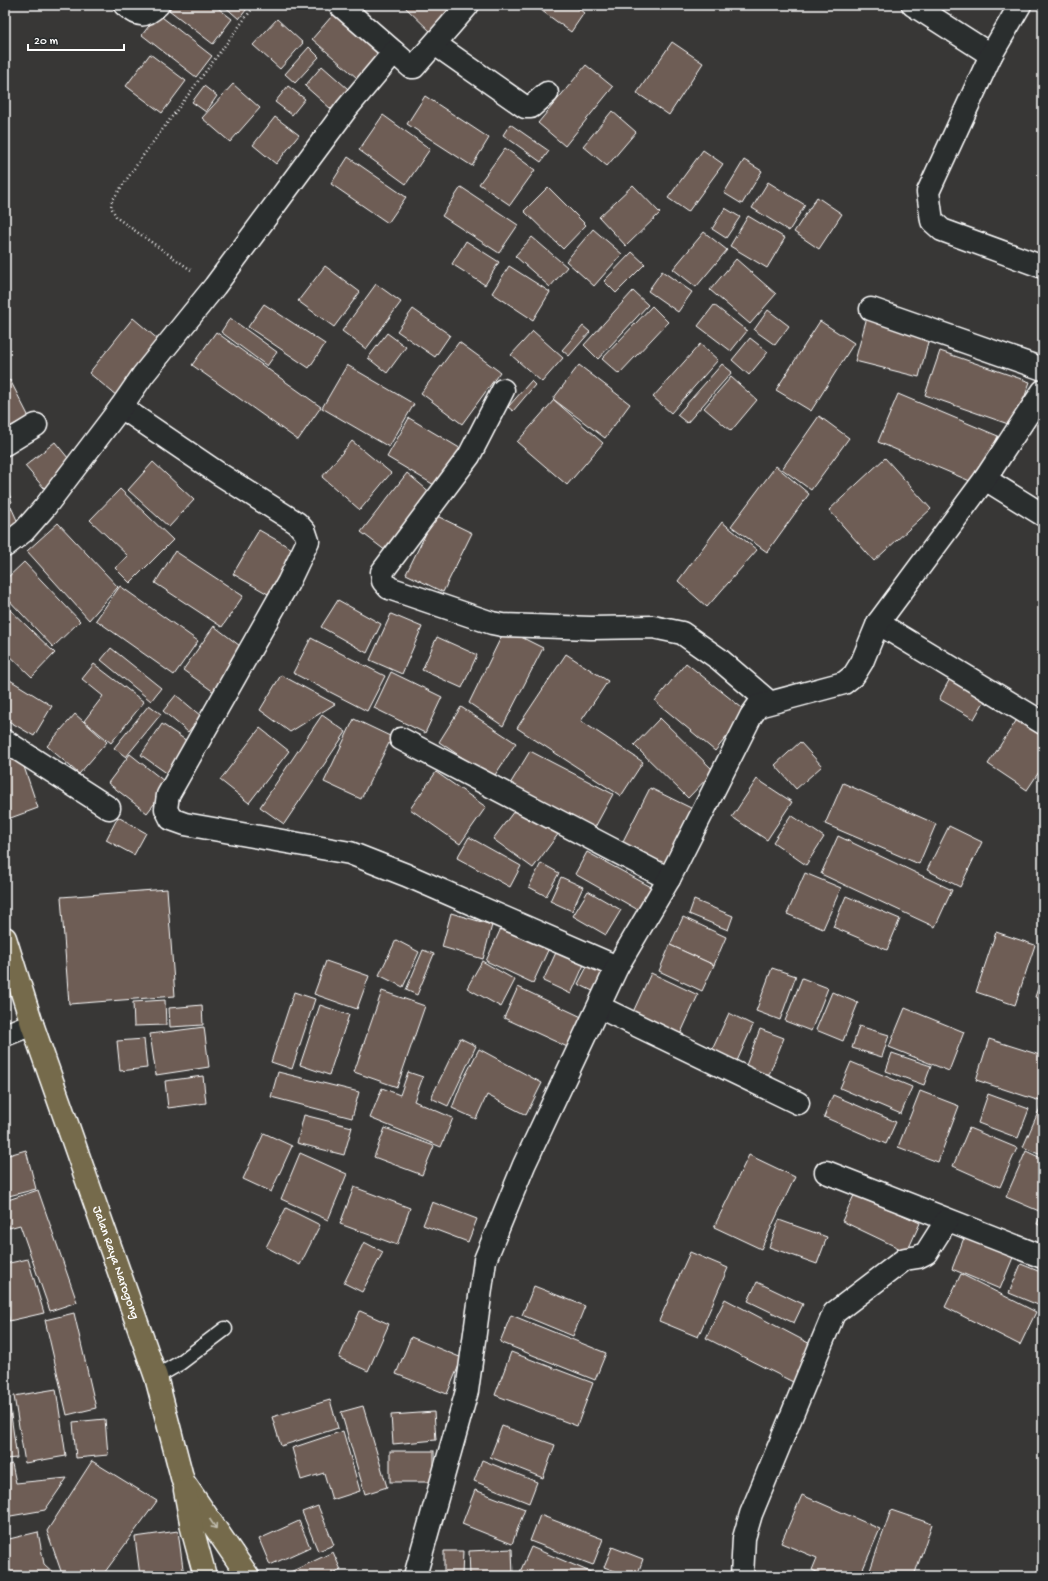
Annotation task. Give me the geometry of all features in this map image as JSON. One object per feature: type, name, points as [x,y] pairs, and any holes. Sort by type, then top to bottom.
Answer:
[{"type":"main road","name":"Jalan Raya Narogong","points":[[5,938],[12,984],[32,1024],[156,1377],[183,1481],[248,1576]]},
{"type":"main road","points":[[183,1481],[192,1528],[205,1576]]},
{"type":"street","points":[[125,5],[134,13],[141,15],[150,13],[158,5]]},
{"type":"street","points":[[340,5],[411,67],[414,67],[468,5]]},
{"type":"street","points":[[913,5],[991,55]]},
{"type":"street","points":[[1020,5],[991,55],[928,192],[932,221],[942,230],[1043,267]]},
{"type":"street","points":[[434,44],[525,107],[528,108],[533,106],[547,93]]},
{"type":"street","points":[[5,546],[24,531],[45,507],[121,407],[143,375],[215,286],[346,108],[394,52]]},
{"type":"street","points":[[871,309],[1043,369]]},
{"type":"street","points":[[503,390],[470,456],[382,572],[384,581],[389,588],[497,624],[591,628],[653,627],[682,633],[719,659],[769,702]]},
{"type":"street","points":[[415,1576],[467,1392],[485,1260],[524,1165],[617,967],[669,879],[758,706],[844,683],[854,675],[862,662],[878,622],[985,479],[1043,391]]},
{"type":"street","points":[[121,407],[218,473],[298,523],[305,532],[308,541],[288,582],[168,795],[166,809],[171,819],[184,824],[350,854],[406,875],[617,967]]},
{"type":"street","points":[[5,444],[36,425]]},
{"type":"street","points":[[985,479],[1043,515]]},
{"type":"street","points":[[878,622],[1043,723]]},
{"type":"street","points":[[401,739],[669,879]]},
{"type":"street","points":[[5,741],[109,808]]},
{"type":"street","points":[[599,1007],[798,1103]]},
{"type":"street","points":[[5,1035],[32,1024]]},
{"type":"street","points":[[826,1172],[1043,1257]]},
{"type":"street","points":[[742,1576],[744,1538],[751,1514],[834,1313],[905,1259],[918,1257],[926,1253],[947,1220]]},
{"type":"lane","points":[[156,1377],[180,1363],[225,1329]]},
{"type":"path","points":[[215,286],[116,218],[111,207],[115,196],[142,157],[255,5]]},
{"type":"building","points":[[173,5],[214,5],[232,19],[213,44],[169,10]]},
{"type":"building","points":[[223,5],[250,5],[239,19]]},
{"type":"building","points":[[407,5],[444,5],[453,14],[433,34],[405,7]]},
{"type":"building","points":[[534,5],[574,5],[584,13],[571,32]]},
{"type":"building","points":[[338,9],[390,53],[364,84],[312,39]]},
{"type":"building","points":[[158,14],[212,56],[196,77],[142,35]]},
{"type":"building","points":[[277,19],[303,43],[280,69],[253,45]]},
{"type":"building","points":[[672,42],[703,63],[669,115],[637,93]]},
{"type":"building","points":[[309,47],[319,57],[295,83],[285,74]]},
{"type":"building","points":[[150,54],[186,81],[162,113],[126,86]]},
{"type":"building","points":[[586,65],[613,87],[565,146],[538,123]]},
{"type":"building","points":[[322,66],[356,96],[339,116],[305,86]]},
{"type":"building","points":[[233,84],[260,108],[230,142],[202,118]]},
{"type":"building","points":[[204,86],[217,96],[206,112],[192,102]]},
{"type":"building","points":[[288,86],[305,99],[292,115],[275,102]]},
{"type":"building","points":[[425,96],[489,138],[472,166],[407,124]]},
{"type":"building","points":[[612,111],[636,132],[607,166],[583,146]]},
{"type":"building","points":[[383,115],[430,149],[406,184],[359,150]]},
{"type":"building","points":[[275,117],[299,135],[276,164],[253,145]]},
{"type":"building","points":[[510,124],[549,151],[541,162],[503,135]]},
{"type":"building","points":[[505,148],[535,170],[510,205],[479,184]]},
{"type":"building","points":[[703,150],[723,164],[688,212],[668,198]]},
{"type":"building","points":[[348,157],[406,197],[388,223],[331,184]]},
{"type":"building","points":[[744,160],[762,171],[742,204],[724,193]]},
{"type":"building","points":[[768,182],[805,205],[789,231],[752,208]]},
{"type":"building","points":[[633,185],[660,213],[626,246],[599,217]]},
{"type":"building","points":[[461,187],[518,225],[499,253],[442,216]]},
{"type":"building","points":[[548,187],[586,225],[563,249],[524,211]]},
{"type":"building","points":[[817,197],[842,214],[819,249],[794,232]]},
{"type":"building","points":[[725,208],[740,217],[726,238],[712,229]]},
{"type":"building","points":[[748,216],[785,238],[767,268],[730,246]]},
{"type":"building","points":[[593,229],[622,254],[594,286],[566,261]]},
{"type":"building","points":[[704,232],[727,250],[696,287],[673,269]]},
{"type":"building","points":[[532,237],[567,267],[550,287],[515,256]]},
{"type":"building","points":[[466,241],[499,262],[485,285],[452,264]]},
{"type":"building","points":[[632,252],[645,264],[616,293],[604,281]]},
{"type":"building","points":[[736,259],[776,294],[750,324],[710,290]]},
{"type":"building","points":[[325,266],[360,292],[334,327],[298,301]]},
{"type":"building","points":[[509,266],[550,292],[533,320],[492,293]]},
{"type":"building","points":[[662,271],[692,292],[678,312],[648,291]]},
{"type":"building","points":[[376,284],[401,302],[366,349],[342,331]]},
{"type":"building","points":[[633,291],[648,305],[598,359],[584,345]]},
{"type":"building","points":[[264,304],[325,344],[309,368],[248,327]]},
{"type":"building","points":[[714,305],[747,331],[731,351],[698,326]]},
{"type":"building","points":[[652,306],[668,322],[619,374],[602,359]]},
{"type":"building","points":[[413,309],[450,335],[435,357],[397,331]]},
{"type":"building","points":[[768,310],[789,326],[775,345],[754,330]]},
{"type":"building","points":[[867,317],[930,334],[919,377],[855,361]]},
{"type":"building","points":[[133,318],[160,341],[117,396],[89,373]]},
{"type":"building","points":[[230,318],[277,352],[267,366],[221,332]]},
{"type":"building","points":[[820,321],[854,343],[811,411],[776,390]]},
{"type":"building","points":[[583,326],[590,332],[569,356],[562,350]]},
{"type":"building","points":[[533,331],[563,358],[542,382],[511,355]]},
{"type":"building","points":[[216,332],[321,407],[298,440],[192,365]]},
{"type":"building","points":[[387,333],[406,347],[387,373],[368,358]]},
{"type":"building","points":[[750,338],[768,352],[749,375],[732,360]]},
{"type":"building","points":[[459,342],[500,372],[462,424],[421,393]]},
{"type":"building","points":[[700,344],[718,360],[671,413],[653,397]]},
{"type":"building","points":[[940,351],[1030,382],[1014,426],[925,395]]},
{"type":"building","points":[[722,364],[732,372],[687,423],[677,415]]},
{"type":"building","points":[[347,365],[414,404],[389,447],[322,408]]},
{"type":"building","points":[[579,365],[630,404],[605,438],[553,399]]},
{"type":"building","points":[[731,377],[757,400],[731,431],[704,408]]},
{"type":"building","points":[[10,380],[29,417],[5,429],[5,383]]},
{"type":"building","points":[[531,381],[535,385],[513,411],[508,407]]},
{"type":"building","points":[[898,394],[998,436],[977,484],[878,442]]},
{"type":"building","points":[[554,400],[603,443],[567,485],[517,442]]},
{"type":"building","points":[[819,416],[849,438],[811,490],[782,469]]},
{"type":"building","points":[[409,418],[463,450],[441,489],[387,457]]},
{"type":"building","points":[[352,441],[391,473],[360,510],[322,477]]},
{"type":"building","points":[[55,442],[73,464],[44,488],[25,466]]},
{"type":"building","points":[[885,458],[931,509],[874,561],[829,510]]},
{"type":"building","points":[[153,462],[194,500],[169,527],[128,490]]},
{"type":"building","points":[[776,466],[809,494],[767,552],[731,526]]},
{"type":"building","points":[[407,473],[432,494],[386,551],[361,532]]},
{"type":"building","points":[[5,483],[12,502],[5,505]]},
{"type":"building","points":[[120,489],[173,540],[130,583],[115,568],[128,556],[90,520]]},
{"type":"building","points":[[11,507],[21,529],[5,536],[5,510]]},
{"type":"building","points":[[435,515],[472,533],[443,592],[406,574]]},
{"type":"building","points":[[722,522],[757,550],[707,607],[678,581]]},
{"type":"building","points":[[58,523],[118,587],[89,620],[27,551]]},
{"type":"building","points":[[259,530],[294,550],[268,594],[233,574]]},
{"type":"building","points":[[175,551],[243,596],[222,627],[155,583]]},
{"type":"building","points":[[24,562],[80,621],[53,647],[5,596],[5,580]]},
{"type":"building","points":[[120,586],[198,641],[174,675],[96,620]]},
{"type":"building","points":[[338,600],[381,624],[367,653],[321,627]]},
{"type":"building","points":[[5,605],[55,653],[32,677],[5,651]]},
{"type":"building","points":[[391,614],[422,627],[402,674],[370,660]]},
{"type":"building","points":[[214,626],[244,649],[214,692],[183,670]]},
{"type":"building","points":[[505,629],[543,648],[503,726],[469,703]]},
{"type":"building","points":[[437,637],[477,655],[462,688],[422,670]]},
{"type":"building","points":[[311,638],[385,676],[367,711],[293,673]]},
{"type":"building","points":[[111,648],[161,688],[151,701],[101,660]]},
{"type":"building","points":[[566,654],[608,681],[581,721],[643,762],[621,796],[517,728]]},
{"type":"building","points":[[686,663],[747,712],[715,751],[655,701]]},
{"type":"building","points":[[94,664],[144,702],[111,743],[84,721],[103,696],[82,679]]},
{"type":"building","points":[[391,672],[442,697],[425,733],[374,708]]},
{"type":"building","points":[[953,673],[989,693],[974,719],[939,699]]},
{"type":"building","points":[[281,675],[335,704],[290,732],[260,710]]},
{"type":"building","points":[[5,677],[52,706],[34,736],[5,719]]},
{"type":"building","points":[[176,695],[201,716],[188,732],[163,711]]},
{"type":"building","points":[[149,705],[161,714],[126,757],[114,748]]},
{"type":"building","points":[[461,707],[516,743],[493,778],[439,742]]},
{"type":"building","points":[[75,714],[107,742],[79,774],[47,746]]},
{"type":"building","points":[[322,715],[346,732],[284,824],[260,807]]},
{"type":"building","points":[[660,718],[714,771],[688,798],[634,745]]},
{"type":"building","points":[[1018,718],[1043,735],[1043,766],[1027,790],[988,764]]},
{"type":"building","points":[[354,719],[392,737],[361,799],[324,782]]},
{"type":"building","points":[[162,724],[190,743],[168,774],[141,755]]},
{"type":"building","points":[[260,728],[289,751],[249,803],[220,780]]},
{"type":"building","points":[[800,742],[822,766],[796,789],[775,765]]},
{"type":"building","points":[[530,751],[613,794],[593,831],[507,789]]},
{"type":"building","points":[[19,752],[38,808],[5,820],[5,757]]},
{"type":"building","points":[[130,754],[169,785],[147,813],[108,783]]},
{"type":"building","points":[[436,772],[486,807],[460,844],[410,809]]},
{"type":"building","points":[[757,779],[792,802],[767,840],[732,817]]},
{"type":"building","points":[[843,783],[936,824],[919,864],[825,824]]},
{"type":"building","points":[[650,788],[693,809],[663,869],[620,847]]},
{"type":"building","points":[[520,803],[559,833],[533,868],[493,839]]},
{"type":"building","points":[[791,815],[824,837],[806,865],[773,842]]},
{"type":"building","points":[[118,817],[146,833],[134,855],[106,840]]},
{"type":"building","points":[[949,826],[982,842],[960,887],[927,870]]},
{"type":"building","points":[[838,836],[952,890],[935,927],[821,874]]},
{"type":"building","points":[[469,837],[521,866],[510,887],[457,858]]},
{"type":"building","points":[[587,852],[653,888],[640,911],[575,874]]},
{"type":"building","points":[[541,863],[559,873],[546,896],[529,887]]},
{"type":"building","points":[[805,873],[841,888],[823,929],[787,914]]},
{"type":"building","points":[[561,877],[583,887],[572,911],[550,901]]},
{"type":"building","points":[[167,889],[175,996],[69,1004],[61,897]]},
{"type":"building","points":[[588,891],[621,910],[606,935],[573,916]]},
{"type":"building","points":[[846,896],[900,919],[887,950],[833,927]]},
{"type":"building","points":[[694,900],[733,916],[728,930],[689,914]]},
{"type":"building","points":[[451,913],[492,925],[483,959],[442,947]]},
{"type":"building","points":[[683,917],[726,937],[714,965],[670,945]]},
{"type":"building","points":[[502,926],[549,948],[533,983],[486,961]]},
{"type":"building","points":[[996,932],[1035,945],[1015,1005],[976,992]]},
{"type":"building","points":[[396,940],[419,952],[403,987],[379,975]]},
{"type":"building","points":[[670,945],[714,965],[702,991],[659,971]]},
{"type":"building","points":[[558,948],[586,960],[571,994],[543,981]]},
{"type":"building","points":[[423,950],[434,954],[417,995],[406,990]]},
{"type":"building","points":[[326,961],[369,976],[357,1009],[314,994]]},
{"type":"building","points":[[482,961],[515,980],[501,1007],[467,988]]},
{"type":"building","points":[[588,965],[608,975],[599,994],[578,984]]},
{"type":"building","points":[[772,968],[796,976],[780,1020],[756,1011]]},
{"type":"building","points":[[651,973],[698,995],[680,1035],[633,1012]]},
{"type":"building","points":[[1043,973],[1043,1000],[1035,997]]},
{"type":"building","points":[[802,978],[828,988],[811,1031],[785,1021]]},
{"type":"building","points":[[518,987],[588,1020],[574,1050],[504,1018]]},
{"type":"building","points":[[382,991],[425,1006],[397,1087],[354,1072]]},
{"type":"building","points":[[294,992],[315,999],[292,1069],[271,1062]]},
{"type":"building","points":[[832,992],[858,1003],[843,1041],[816,1030]]},
{"type":"building","points":[[165,1000],[166,1025],[134,1026],[133,1002]]},
{"type":"building","points":[[202,1005],[203,1025],[170,1027],[169,1008]]},
{"type":"building","points":[[320,1005],[349,1015],[329,1075],[300,1065]]},
{"type":"building","points":[[905,1008],[964,1032],[949,1071],[889,1047]]},
{"type":"building","points":[[729,1013],[753,1025],[737,1061],[712,1050]]},
{"type":"building","points":[[859,1026],[889,1035],[882,1057],[852,1048]]},
{"type":"building","points":[[204,1027],[209,1067],[156,1075],[150,1034]]},
{"type":"building","points":[[760,1029],[784,1038],[768,1077],[745,1068]]},
{"type":"building","points":[[460,1038],[476,1046],[448,1106],[431,1098]]},
{"type":"building","points":[[144,1039],[147,1068],[120,1071],[117,1041]]},
{"type":"building","points":[[989,1039],[1043,1056],[1043,1102],[976,1080]]},
{"type":"building","points":[[479,1049],[542,1083],[526,1115],[487,1095],[476,1119],[452,1108],[462,1082]]},
{"type":"building","points":[[892,1053],[931,1066],[924,1085],[886,1071]]},
{"type":"building","points":[[851,1062],[912,1087],[901,1114],[840,1088]]},
{"type":"building","points":[[278,1072],[359,1092],[352,1118],[271,1097]]},
{"type":"building","points":[[408,1072],[423,1077],[414,1101],[453,1118],[441,1147],[370,1118],[382,1088],[400,1095]]},
{"type":"building","points":[[203,1076],[206,1103],[168,1108],[165,1081]]},
{"type":"building","points":[[920,1091],[959,1106],[938,1162],[898,1147]]},
{"type":"building","points":[[988,1094],[1029,1109],[1018,1138],[978,1123]]},
{"type":"building","points":[[833,1095],[896,1122],[886,1144],[824,1117]]},
{"type":"building","points":[[1040,1108],[1043,1109],[1043,1156],[1023,1147]]},
{"type":"building","points":[[304,1115],[352,1127],[344,1155],[297,1143]]},
{"type":"building","points":[[385,1128],[434,1146],[422,1175],[374,1157]]},
{"type":"building","points":[[969,1128],[1017,1148],[1000,1187],[953,1166]]},
{"type":"building","points":[[264,1133],[292,1146],[271,1192],[243,1179]]},
{"type":"building","points":[[26,1150],[36,1189],[5,1197],[5,1156]]},
{"type":"building","points":[[1026,1151],[1043,1159],[1043,1201],[1039,1211],[1006,1197]]},
{"type":"building","points":[[300,1153],[347,1174],[328,1220],[281,1199]]},
{"type":"building","points":[[749,1155],[795,1177],[761,1249],[714,1227]]},
{"type":"building","points":[[354,1187],[410,1208],[397,1245],[340,1224]]},
{"type":"building","points":[[38,1190],[77,1302],[50,1311],[20,1225],[9,1228],[5,1216],[5,1201]]},
{"type":"building","points":[[855,1193],[920,1223],[907,1252],[842,1221]]},
{"type":"building","points":[[432,1202],[477,1219],[468,1242],[423,1225]]},
{"type":"building","points":[[286,1208],[320,1225],[300,1265],[266,1247]]},
{"type":"building","points":[[1043,1210],[1043,1227],[1037,1224]]},
{"type":"building","points":[[779,1220],[827,1237],[817,1264],[769,1247]]},
{"type":"building","points":[[967,1230],[1016,1250],[1000,1289],[952,1269]]},
{"type":"building","points":[[364,1242],[383,1252],[362,1292],[344,1283]]},
{"type":"building","points":[[690,1252],[728,1268],[698,1337],[659,1321]]},
{"type":"building","points":[[28,1259],[44,1313],[9,1321],[5,1304],[5,1264]]},
{"type":"building","points":[[1021,1264],[1043,1273],[1043,1307],[1009,1293]]},
{"type":"building","points":[[961,1274],[1036,1312],[1020,1345],[945,1307]]},
{"type":"building","points":[[757,1282],[803,1304],[794,1323],[748,1301]]},
{"type":"building","points":[[534,1286],[585,1306],[573,1336],[522,1315]]},
{"type":"building","points":[[725,1299],[816,1347],[797,1384],[706,1338]]},
{"type":"building","points":[[360,1311],[389,1324],[368,1371],[339,1358]]},
{"type":"building","points":[[74,1313],[96,1408],[67,1415],[45,1320]]},
{"type":"building","points":[[511,1315],[606,1353],[595,1380],[500,1342]]},
{"type":"building","points":[[411,1337],[462,1358],[447,1394],[396,1374]]},
{"type":"building","points":[[5,1344],[10,1374],[5,1374]]},
{"type":"building","points":[[511,1352],[593,1383],[577,1426],[495,1395]]},
{"type":"building","points":[[56,1389],[66,1456],[25,1463],[14,1396]]},
{"type":"building","points":[[330,1400],[338,1428],[281,1446],[272,1417]]},
{"type":"building","points":[[9,1401],[17,1458],[5,1459],[5,1402]]},
{"type":"building","points":[[363,1406],[387,1487],[365,1494],[341,1412]]},
{"type":"building","points":[[434,1412],[436,1440],[393,1444],[391,1415]]},
{"type":"building","points":[[105,1419],[108,1455],[76,1458],[73,1422]]},
{"type":"building","points":[[502,1426],[555,1445],[543,1478],[490,1457]]},
{"type":"building","points":[[343,1431],[360,1491],[332,1500],[324,1473],[301,1480],[292,1448]]},
{"type":"building","points":[[390,1451],[434,1451],[434,1482],[390,1482]]},
{"type":"building","points":[[482,1460],[537,1482],[529,1503],[474,1481]]},
{"type":"building","points":[[92,1461],[157,1501],[102,1576],[65,1576],[62,1574],[47,1531]]},
{"type":"building","points":[[12,1464],[16,1483],[67,1478],[45,1510],[5,1517],[5,1466]]},
{"type":"building","points":[[475,1490],[525,1509],[512,1544],[462,1524]]},
{"type":"building","points":[[802,1495],[880,1529],[860,1576],[826,1576],[812,1570],[817,1558],[781,1543]]},
{"type":"building","points":[[318,1506],[334,1545],[318,1551],[302,1512]]},
{"type":"building","points":[[891,1510],[932,1524],[914,1576],[868,1576]]},
{"type":"building","points":[[540,1515],[603,1539],[593,1565],[530,1541]]},
{"type":"building","points":[[299,1521],[310,1547],[270,1565],[259,1539]]},
{"type":"building","points":[[178,1531],[184,1576],[140,1576],[135,1537]]},
{"type":"building","points":[[38,1532],[44,1564],[57,1576],[5,1576],[5,1540]]},
{"type":"building","points":[[531,1547],[600,1576],[531,1576],[520,1572]]},
{"type":"building","points":[[612,1547],[643,1559],[637,1576],[628,1576],[604,1567]]},
{"type":"building","points":[[512,1549],[513,1576],[470,1576],[469,1551]]},
{"type":"building","points":[[444,1551],[463,1551],[462,1576],[444,1575]]},
{"type":"building","points":[[333,1552],[341,1570],[328,1576],[282,1576]]}]
